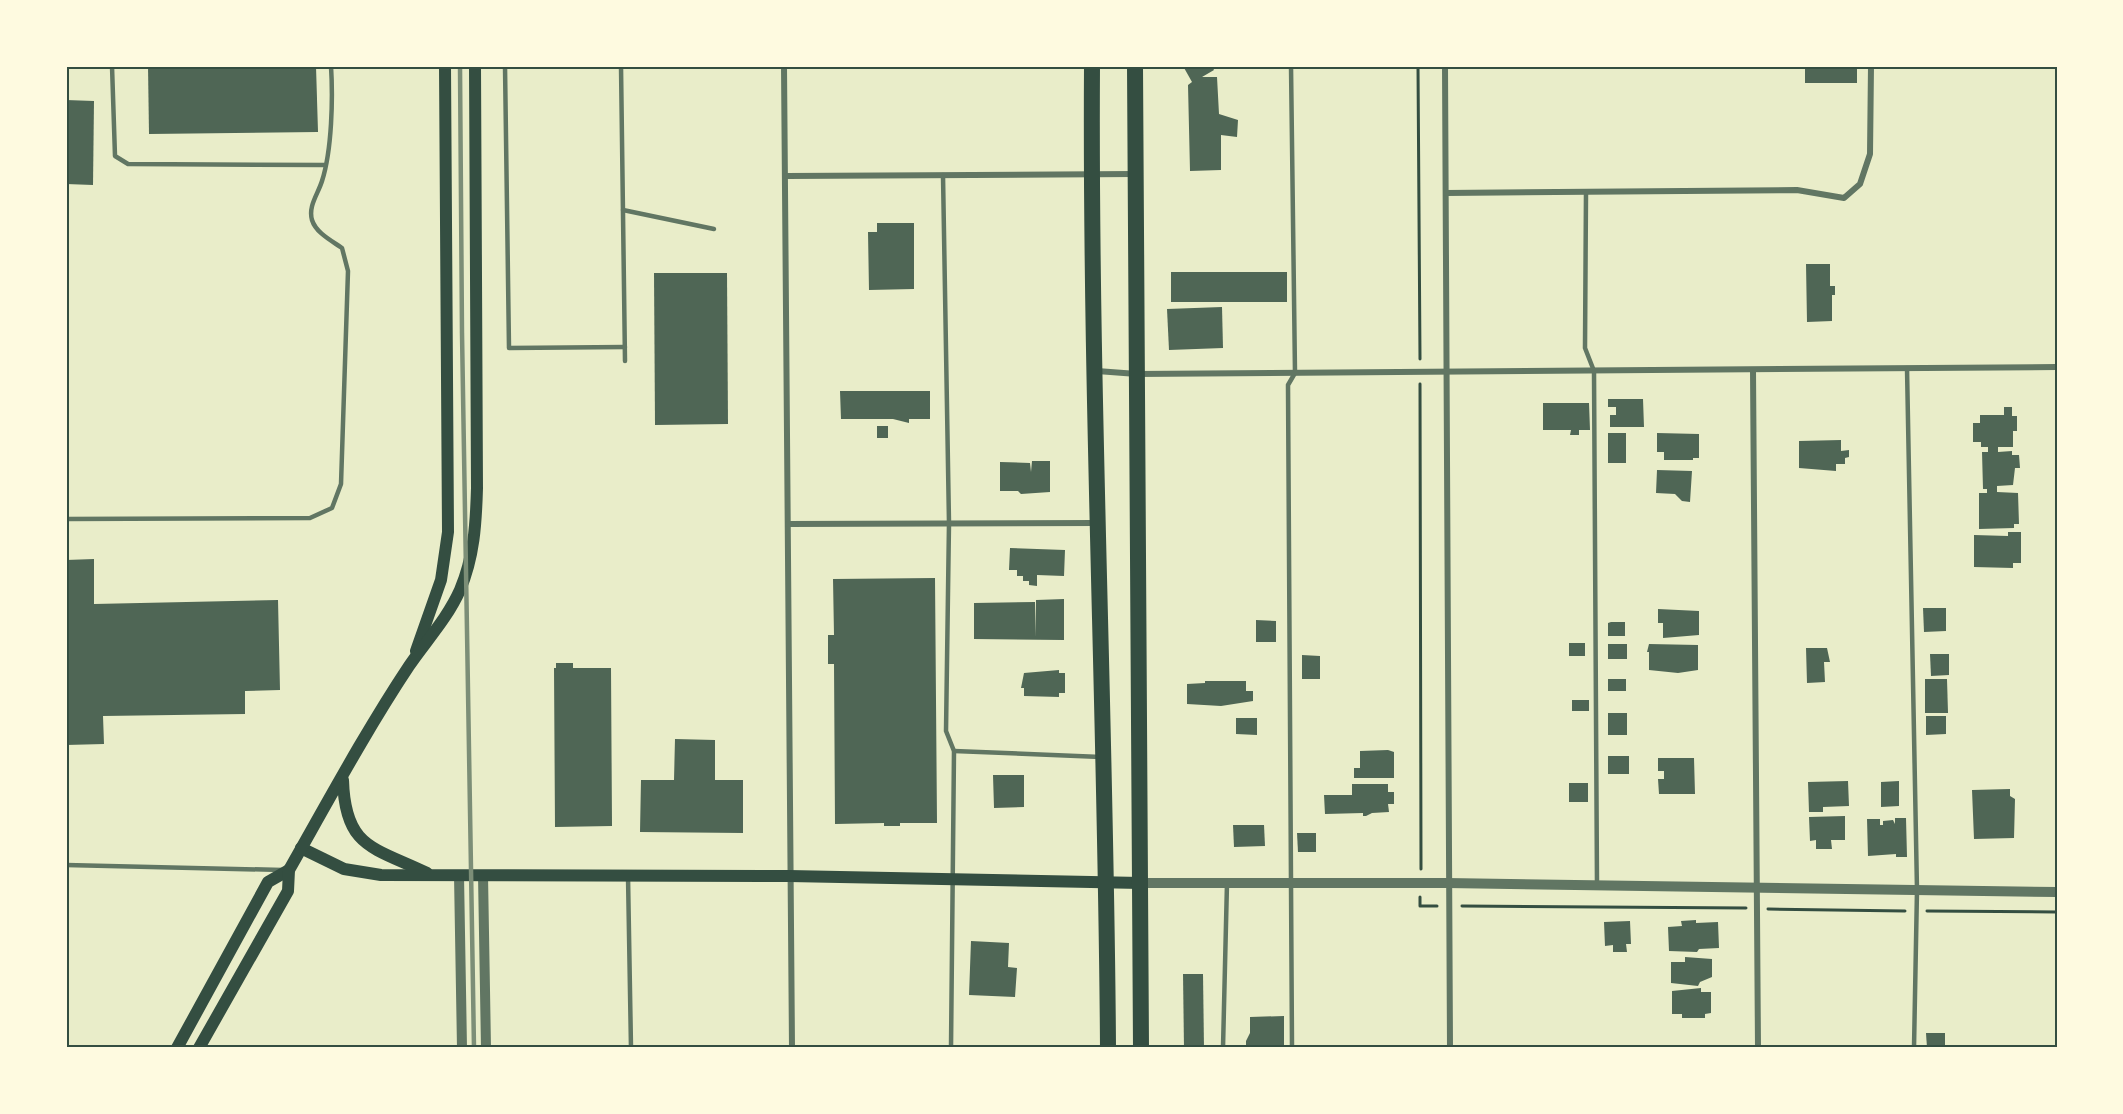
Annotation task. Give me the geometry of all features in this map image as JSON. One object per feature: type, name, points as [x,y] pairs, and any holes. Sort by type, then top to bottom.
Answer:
[{"type":"highway","points":[[1092,66],[1093,371],[1107,882],[1108,1048]]},
{"type":"highway","points":[[1135,66],[1142,883],[1141,1048]]},
{"type":"main road","points":[[409,666],[435,601],[446,555],[448,532],[445,66]]},
{"type":"main road","points":[[199,1048],[288,891],[289,870],[301,848],[409,666],[453,604],[468,566],[475,540],[477,488],[475,66]]},
{"type":"main road","points":[[343,779],[347,818],[359,837],[382,852],[430,875]]},
{"type":"main road","points":[[301,848],[329,864],[359,873],[789,876],[1142,883]]},
{"type":"main road","points":[[177,1048],[268,882],[289,870]]},
{"type":"street","points":[[784,66],[787,176],[789,876],[792,1048]]},
{"type":"street","points":[[1445,66],[1447,883],[1450,1048]]},
{"type":"street","points":[[1446,193],[1797,190],[1844,198],[1860,184],[1870,153],[1872,66]]},
{"type":"street","points":[[787,176],[1136,174]]},
{"type":"street","points":[[1093,371],[1137,374],[2057,367]]},
{"type":"street","points":[[1754,370],[1758,1048]]},
{"type":"street","points":[[788,524],[1098,523]]},
{"type":"street","points":[[459,875],[462,1048]]},
{"type":"street","points":[[483,875],[486,1048]]},
{"type":"street","points":[[1142,883],[1447,883],[2057,892]]},
{"type":"lane","points":[[112,66],[116,156],[128,164],[325,165]]},
{"type":"lane","points":[[66,519],[310,518],[332,508],[341,484],[348,271],[342,248],[323,236],[312,220],[312,201],[322,182],[325,165],[331,66]]},
{"type":"lane","points":[[505,66],[509,348],[625,347]]},
{"type":"lane","points":[[621,66],[625,362]]},
{"type":"lane","points":[[1291,66],[1295,373],[1288,385],[1292,1048]]},
{"type":"lane","points":[[943,175],[949,523],[946,731],[954,751],[951,1048]]},
{"type":"lane","points":[[1586,192],[1585,348],[1594,371],[1597,886]]},
{"type":"lane","points":[[623,210],[714,228]]},
{"type":"lane","points":[[1906,368],[1917,890],[1914,1048]]},
{"type":"lane","points":[[954,751],[1104,757]]},
{"type":"lane","points":[[66,865],[289,870]]},
{"type":"lane","points":[[628,876],[631,1048]]},
{"type":"lane","points":[[1223,1048],[1227,883]]},
{"type":"path","points":[[1418,66],[1420,906],[2057,912]]},
{"type":"building","points":[[148,66],[316,66],[318,132],[149,134]]},
{"type":"building","points":[[1183,66],[1212,66],[1214,70],[1202,77],[1217,77],[1219,114],[1238,120],[1237,137],[1221,135],[1221,170],[1190,171],[1188,85],[1192,82]]},
{"type":"building","points":[[1805,66],[1857,66],[1857,83],[1805,83]]},
{"type":"building","points":[[66,100],[94,101],[93,185],[66,184]]},
{"type":"building","points":[[877,223],[914,223],[914,289],[869,290],[868,232],[877,232]]},
{"type":"building","points":[[1806,264],[1830,264],[1830,286],[1835,286],[1835,295],[1832,295],[1832,321],[1807,322]]},
{"type":"building","points":[[1171,272],[1287,272],[1287,302],[1171,302]]},
{"type":"building","points":[[654,273],[727,273],[728,424],[655,425]]},
{"type":"building","points":[[1222,307],[1223,348],[1169,350],[1167,309]]},
{"type":"building","points":[[840,391],[930,391],[930,419],[909,419],[909,423],[893,419],[841,419]]},
{"type":"building","points":[[1608,399],[1643,399],[1644,427],[1610,427],[1610,415],[1616,415],[1616,407],[1608,407]]},
{"type":"building","points":[[1543,403],[1589,403],[1590,430],[1579,430],[1579,435],[1570,435],[1571,430],[1543,430]]},
{"type":"building","points":[[2004,407],[2012,407],[2012,416],[2017,416],[2017,431],[2013,431],[2013,447],[1998,447],[1998,452],[2012,451],[2012,455],[2019,455],[2020,468],[2015,468],[2013,485],[1997,486],[1997,492],[2018,493],[2019,524],[2014,524],[2014,528],[1979,529],[1979,493],[1987,493],[1987,489],[1983,489],[1982,452],[1988,452],[1988,447],[1981,447],[1981,442],[1973,442],[1973,423],[1980,423],[1980,415],[2004,415]]},
{"type":"building","points":[[877,426],[888,426],[888,438],[877,438]]},
{"type":"building","points":[[1608,433],[1626,433],[1626,463],[1608,463]]},
{"type":"building","points":[[1657,433],[1699,434],[1699,458],[1664,460],[1664,452],[1657,452]]},
{"type":"building","points":[[1841,440],[1841,451],[1849,450],[1849,457],[1845,458],[1845,464],[1836,464],[1836,471],[1799,468],[1799,441]]},
{"type":"building","points":[[1032,461],[1050,461],[1050,492],[1021,494],[1018,491],[1000,491],[1000,462],[1030,463],[1031,472]]},
{"type":"building","points":[[1657,470],[1692,471],[1690,502],[1682,501],[1675,494],[1656,493]]},
{"type":"building","points":[[2008,532],[2021,532],[2021,563],[2013,563],[2013,568],[1974,567],[1974,535],[2008,536]]},
{"type":"building","points":[[1010,548],[1065,550],[1064,576],[1037,575],[1037,586],[1029,585],[1029,581],[1023,581],[1023,576],[1017,576],[1017,570],[1009,570]]},
{"type":"building","points":[[94,559],[94,604],[278,600],[280,690],[245,691],[245,714],[103,716],[104,744],[66,745],[66,560]]},
{"type":"building","points":[[935,578],[937,823],[900,823],[900,826],[884,826],[884,823],[835,824],[834,664],[828,664],[828,635],[834,635],[833,579]]},
{"type":"building","points":[[1064,599],[1064,640],[974,639],[974,603],[1035,602],[1036,637],[1036,600]]},
{"type":"building","points":[[1923,608],[1946,608],[1946,631],[1924,632]]},
{"type":"building","points":[[1658,609],[1699,611],[1699,635],[1663,638],[1663,623],[1658,623]]},
{"type":"building","points":[[1256,620],[1276,621],[1276,642],[1256,642]]},
{"type":"building","points":[[1625,622],[1625,636],[1608,636],[1608,623]]},
{"type":"building","points":[[1569,643],[1585,643],[1585,656],[1569,656]]},
{"type":"building","points":[[1608,644],[1627,644],[1627,659],[1608,659]]},
{"type":"building","points":[[1649,644],[1698,645],[1698,670],[1678,673],[1649,670],[1649,652],[1647,652]]},
{"type":"building","points":[[1806,648],[1827,648],[1830,662],[1824,662],[1825,682],[1807,683]]},
{"type":"building","points":[[1930,654],[1949,654],[1949,675],[1931,676]]},
{"type":"building","points":[[1302,655],[1320,656],[1320,679],[1302,679]]},
{"type":"building","points":[[556,663],[573,663],[573,668],[611,668],[612,826],[555,827],[554,668],[556,668]]},
{"type":"building","points":[[1059,670],[1059,673],[1065,673],[1065,693],[1059,693],[1059,697],[1024,696],[1024,688],[1021,688],[1024,673]]},
{"type":"building","points":[[1608,679],[1626,679],[1626,691],[1608,691]]},
{"type":"building","points":[[1925,679],[1947,679],[1948,713],[1925,713]]},
{"type":"building","points":[[1205,681],[1246,681],[1246,691],[1253,691],[1253,701],[1221,706],[1187,704],[1187,684],[1205,683]]},
{"type":"building","points":[[1572,700],[1589,700],[1589,711],[1572,711]]},
{"type":"building","points":[[1608,713],[1627,713],[1627,735],[1608,735]]},
{"type":"building","points":[[1926,716],[1946,716],[1946,734],[1926,735]]},
{"type":"building","points":[[1236,718],[1257,718],[1257,735],[1236,734]]},
{"type":"building","points":[[675,739],[715,740],[715,780],[743,780],[743,833],[640,832],[641,780],[674,780]]},
{"type":"building","points":[[1388,750],[1394,752],[1394,778],[1354,778],[1354,768],[1360,768],[1360,751]]},
{"type":"building","points":[[1608,756],[1629,756],[1629,774],[1608,774]]},
{"type":"building","points":[[1658,758],[1694,758],[1695,794],[1659,794],[1658,779],[1664,779],[1664,771],[1658,771]]},
{"type":"building","points":[[993,775],[1024,775],[1024,807],[994,808]]},
{"type":"building","points":[[1848,781],[1849,806],[1823,807],[1823,812],[1809,812],[1808,782]]},
{"type":"building","points":[[1899,781],[1899,806],[1881,807],[1881,782]]},
{"type":"building","points":[[1569,783],[1588,783],[1588,802],[1569,802]]},
{"type":"building","points":[[1352,784],[1388,784],[1388,792],[1394,792],[1394,804],[1388,804],[1389,812],[1372,813],[1366,816],[1363,816],[1363,813],[1325,814],[1324,795],[1352,795]]},
{"type":"building","points":[[2010,789],[2010,796],[2015,799],[2014,838],[1974,839],[1972,790]]},
{"type":"building","points":[[1845,816],[1845,840],[1831,840],[1832,849],[1816,849],[1816,840],[1810,841],[1809,817]]},
{"type":"building","points":[[1895,818],[1906,818],[1907,857],[1896,857],[1896,854],[1868,856],[1867,819],[1880,819],[1880,825],[1883,825],[1883,821],[1893,820],[1895,824]]},
{"type":"building","points":[[1233,825],[1264,825],[1265,846],[1234,847]]},
{"type":"building","points":[[1297,833],[1316,833],[1316,852],[1298,852]]},
{"type":"building","points":[[1696,920],[1696,923],[1718,922],[1719,948],[1699,949],[1697,952],[1669,951],[1668,927],[1682,926],[1681,921]]},
{"type":"building","points":[[1630,921],[1631,944],[1626,944],[1627,952],[1613,952],[1613,945],[1605,946],[1604,922]]},
{"type":"building","points":[[971,941],[1009,943],[1008,967],[1017,968],[1015,997],[969,995]]},
{"type":"building","points":[[1685,957],[1712,959],[1712,977],[1700,982],[1698,986],[1671,983],[1671,962],[1685,962]]},
{"type":"building","points":[[1183,974],[1203,974],[1204,1048],[1184,1048]]},
{"type":"building","points":[[1701,988],[1701,992],[1711,992],[1711,1013],[1705,1014],[1705,1018],[1682,1018],[1682,1014],[1672,1014],[1672,991]]},
{"type":"building","points":[[1284,1016],[1284,1048],[1246,1048],[1246,1041],[1250,1033],[1250,1017]]},
{"type":"building","points":[[1926,1033],[1945,1033],[1945,1048],[1927,1048]]},
{"type":"railway","points":[[460,66],[462,333],[474,1048]]}]
